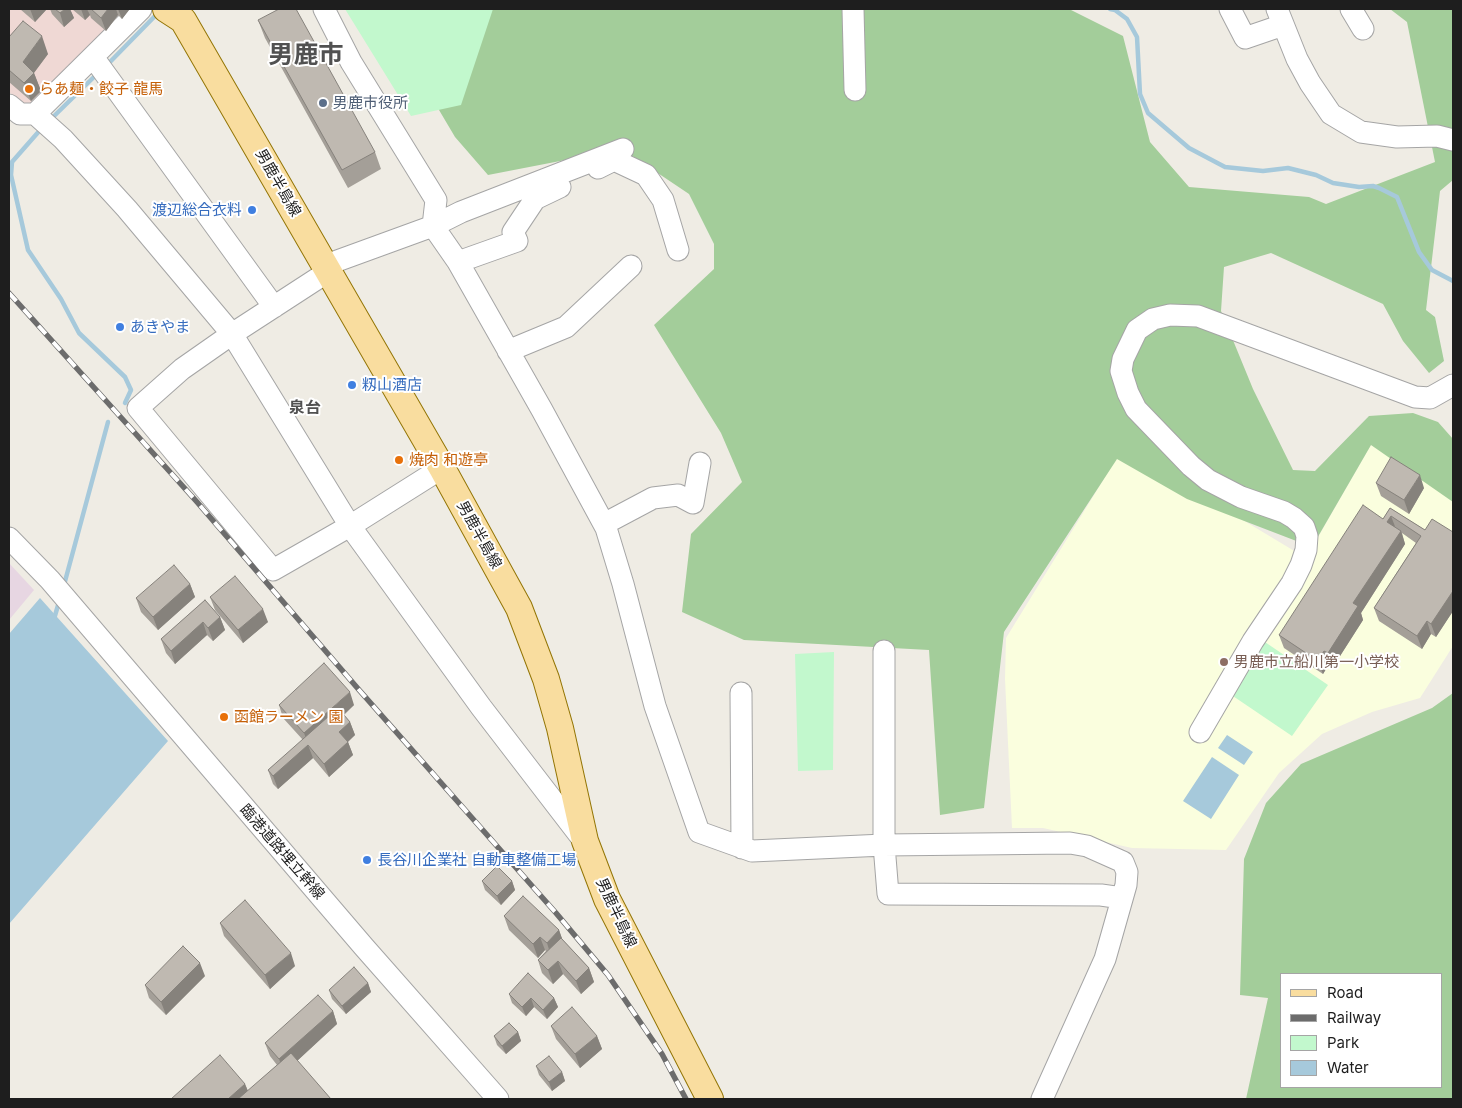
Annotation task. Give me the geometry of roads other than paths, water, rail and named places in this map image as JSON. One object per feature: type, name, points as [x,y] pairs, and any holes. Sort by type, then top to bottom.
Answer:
[{"type":"main road","name":"男鹿半島線","points":[[166,9],[183,20],[442,468],[520,608],[546,678],[584,841],[607,899],[710,1099]]},
{"type":"street","points":[[35,114],[141,9]]},
{"type":"street","points":[[324,9],[351,62],[436,200],[433,226],[458,262],[604,524],[623,584],[655,706],[699,832],[752,851],[884,845],[1070,843],[1087,846],[1123,862],[1127,872],[1122,898],[1105,958],[1042,1099]]},
{"type":"street","points":[[853,9],[855,90]]},
{"type":"street","points":[[1230,9],[1245,38],[1280,17],[1310,83],[1331,114],[1361,132],[1397,138],[1437,136],[1453,140]]},
{"type":"street","points":[[1350,9],[1363,29]]},
{"type":"street","points":[[93,57],[274,306]]},
{"type":"street","points":[[9,105],[20,114],[35,114],[64,139],[127,209],[232,334],[350,526],[481,707],[584,841]]},
{"type":"street","points":[[442,468],[350,526],[273,570],[138,408],[182,369],[327,268],[622,148]]},
{"type":"street","points":[[458,262],[517,241],[513,232],[535,199],[614,160],[646,175],[663,200],[678,250]]},
{"type":"street","points":[[508,351],[566,327],[630,266]]},
{"type":"street","points":[[1200,732],[1253,641],[1292,582],[1306,550],[1307,536],[1304,527],[1284,512],[1241,497],[1208,480],[1191,466],[1136,409],[1128,393],[1121,371],[1123,359],[1137,330],[1154,319],[1170,314],[1198,316],[1254,339],[1415,397],[1430,398],[1453,385]]},
{"type":"street","points":[[604,524],[653,498],[678,495],[693,503],[700,463]]},
{"type":"street","name":"臨港道路埋立幹線","points":[[9,538],[50,580],[364,947],[498,1099]]},
{"type":"street","points":[[884,651],[884,845],[888,894],[1101,895],[1122,898]]},
{"type":"street","points":[[741,692],[742,848]]},
{"type":"water","points":[[40,598],[168,741],[9,924],[9,634]]},
{"type":"water","points":[[1227,735],[1253,752],[1244,765],[1218,748]]},
{"type":"water","points":[[1212,757],[1239,775],[1211,819],[1183,801]]},
{"type":"waterway","points":[[1110,9],[1115,10],[1127,19],[1137,37],[1140,94],[1148,113],[1189,148],[1225,167],[1263,171],[1288,168],[1316,175],[1333,183],[1359,187],[1373,186],[1397,197],[1419,252],[1432,270],[1453,281]]},
{"type":"waterway","points":[[108,64],[156,15]]},
{"type":"waterway","points":[[51,119],[97,74]]},
{"type":"waterway","points":[[41,129],[12,162],[11,175],[28,250],[61,299],[79,333],[125,377],[131,390],[125,403]]},
{"type":"waterway","points":[[64,585],[108,422]]},
{"type":"waterway","points":[[54,619],[59,602]]},
{"type":"railway","points":[[9,293],[197,502],[360,691],[556,913],[608,975],[662,1054],[686,1099]]},
{"type":"place","name":"らあ麺・餃子 龍馬","points":[[29,89]]},
{"type":"place","name":"男鹿市役所","points":[[323,103]]},
{"type":"place","name":"渡辺総合衣料","points":[[252,210]]},
{"type":"place","name":"あきやま","points":[[120,327]]},
{"type":"place","name":"籾山酒店","points":[[352,385]]},
{"type":"place","name":"焼肉 和遊亭","points":[[399,460]]},
{"type":"place","name":"男鹿市立船川第一小学校","points":[[1224,662]]},
{"type":"place","name":"函館ラーメン 園","points":[[224,717]]},
{"type":"place","name":"長谷川企業社 自動車整備工場","points":[[367,860]]},
{"type":"district","name":"男鹿市","points":[[306,55]]},
{"type":"district","name":"泉台","points":[[305,408]]}]
